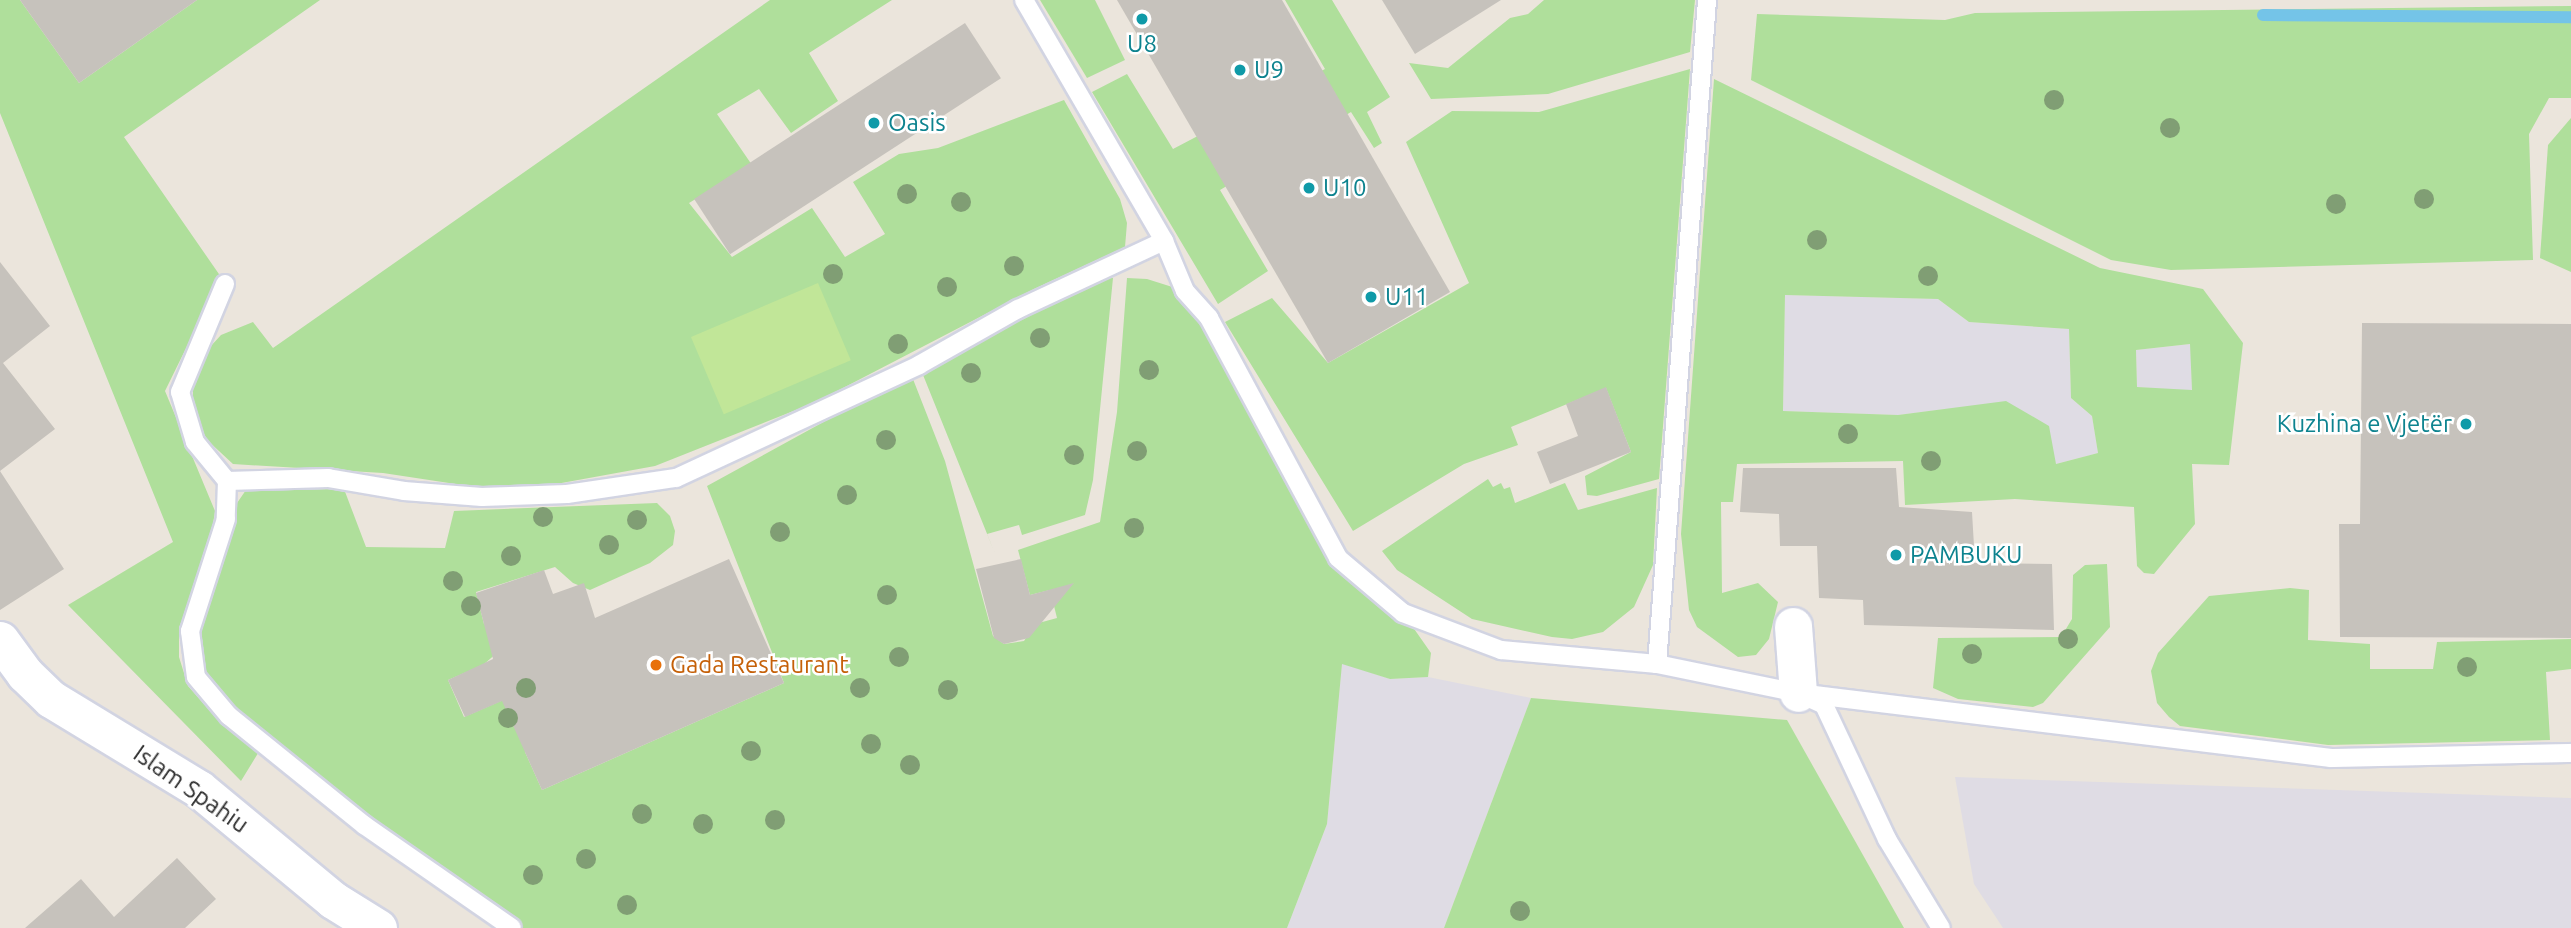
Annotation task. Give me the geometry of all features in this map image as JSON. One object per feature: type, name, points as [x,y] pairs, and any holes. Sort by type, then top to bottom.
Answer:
[{"type":"street","points":[[1793,626],[1798,693]]},
{"type":"street","name":"Islam Spahiu","points":[[2,647],[51,699],[199,789],[333,914],[378,928]]},
{"type":"lane","points":[[1024,0],[1164,241],[1185,291],[1209,318],[1338,558],[1403,613],[1501,650],[1657,664],[1798,693],[2331,758],[2571,753]]},
{"type":"lane","points":[[1657,664],[1707,0]]},
{"type":"lane","points":[[227,481],[328,478],[404,491],[482,497],[583,493],[676,478],[919,365],[1018,309],[1164,241]]},
{"type":"lane","points":[[225,284],[180,392],[195,442],[227,481],[226,519],[190,631],[196,677],[229,716],[364,825],[512,928]]},
{"type":"lane","points":[[1798,693],[1824,705],[1887,839],[1941,928]]},
{"type":"shaded area","points":[[1785,295],[1938,299],[1969,322],[2069,329],[2071,398],[2092,416],[2098,453],[2056,464],[1946,409],[1898,415],[1783,411]]},
{"type":"shaded area","points":[[2191,344],[2192,391],[2137,387],[2136,350]]},
{"type":"shaded area","points":[[1342,663],[1390,679],[1428,677],[1531,698],[1444,928],[1287,928],[1327,824]]},
{"type":"shaded area","points":[[1955,777],[2571,798],[2571,928],[2003,928],[1974,884]]},
{"type":"green space","points":[[0,0],[20,0],[79,83],[197,0],[320,0],[124,137],[221,277],[165,391],[215,511],[209,551],[179,628],[179,657],[188,686],[213,714],[260,750],[241,781],[68,605],[173,542],[0,113]]},
{"type":"green space","points":[[770,0],[892,0],[809,53],[838,101],[791,133],[759,89],[717,114],[752,165],[689,203],[732,257],[812,208],[845,257],[885,234],[853,182],[899,154],[938,148],[1064,100],[1120,199],[1127,223],[1125,247],[1034,289],[816,402],[655,466],[556,484],[482,488],[383,473],[233,464],[206,439],[193,405],[193,382],[210,347],[221,335],[253,322],[273,348]]},
{"type":"green space","points":[[1040,0],[1095,0],[1125,60],[1087,78]]},
{"type":"green space","points":[[1285,0],[1332,0],[1390,97],[1367,112],[1382,143],[1374,148],[1351,112],[1220,190],[1268,271],[1218,304],[1092,92],[1127,74],[1173,149],[1325,69]]},
{"type":"green space","points":[[1544,0],[1695,0],[1690,52],[1548,94],[1431,99],[1409,63],[1448,68],[1510,18],[1528,14]]},
{"type":"green space","points":[[2571,6],[2571,98],[2549,98],[2529,134],[2533,260],[2171,270],[2111,260],[1751,80],[1757,14],[1945,20],[1975,13]]},
{"type":"green space","points":[[1690,69],[1659,479],[1597,496],[1587,495],[1585,476],[1631,452],[1606,388],[1511,427],[1518,445],[1464,464],[1353,531],[1225,322],[1272,298],[1328,363],[1469,283],[1406,142],[1452,111],[1539,112]]},
{"type":"green space","points":[[1714,79],[2100,268],[2203,289],[2243,343],[2229,465],[2192,464],[2195,524],[2154,574],[2144,573],[2137,566],[2134,507],[2015,499],[1905,505],[1903,461],[1737,464],[1733,502],[1721,502],[1722,593],[1758,583],[1778,602],[1769,639],[1756,655],[1738,657],[1697,627],[1689,610],[1681,534]],"holes":[[[1785,295],[1938,299],[1969,322],[2069,329],[2071,398],[2092,416],[2098,453],[2056,464],[2049,426],[2006,401],[1898,415],[1783,411]],[[2190,344],[2192,390],[2137,387],[2136,350]]]},
{"type":"green space","points":[[2571,118],[2571,272],[2540,258],[2548,145]]},
{"type":"green space","points":[[1099,278],[1113,278],[1093,480],[1085,515],[1022,535],[1019,525],[987,534],[919,365]]},
{"type":"green space","points":[[1127,278],[1147,279],[1185,291],[1338,558],[1403,613],[1431,653],[1428,677],[1390,679],[1342,664],[1327,824],[1287,928],[512,928],[436,879],[196,677],[190,631],[226,519],[246,490],[344,489],[366,547],[445,548],[454,511],[657,503],[670,516],[675,531],[673,545],[650,563],[590,590],[573,583],[555,567],[476,592],[484,624],[521,632],[483,665],[448,680],[464,717],[510,697],[567,733],[525,752],[542,790],[784,683],[707,486],[911,374],[945,461],[993,636],[1004,644],[1024,641],[1035,624],[1057,618],[1050,590],[1030,595],[1018,550],[1100,522],[1117,412]]},
{"type":"green space","points":[[818,283],[851,360],[724,414],[691,337]]},
{"type":"green space","points":[[1488,479],[1493,487],[1501,483],[1504,489],[1510,487],[1515,503],[1565,483],[1578,510],[1657,488],[1653,565],[1634,607],[1603,632],[1572,639],[1552,637],[1472,619],[1397,570],[1382,551]]},
{"type":"green space","points":[[2107,564],[2110,627],[2043,703],[2033,707],[1958,699],[1933,688],[1938,638],[2061,637],[2072,619],[2073,575],[2085,565]]},
{"type":"green space","points":[[2290,588],[2309,590],[2308,640],[2370,644],[2370,669],[2433,669],[2437,642],[2571,639],[2571,669],[2546,672],[2550,740],[2328,745],[2180,726],[2169,717],[2157,703],[2151,671],[2158,653],[2209,596]]},
{"type":"green space","points":[[1531,698],[1787,720],[1904,928],[1444,928]]},
{"type":"building","points":[[20,0],[197,0],[79,83]]},
{"type":"building","points":[[1117,0],[1282,0],[1450,292],[1328,363]]},
{"type":"building","points":[[1382,0],[1501,0],[1415,54]]},
{"type":"building","name":"Oasis","points":[[965,23],[1001,78],[730,254],[694,199]]},
{"type":"building","points":[[0,262],[50,326],[3,363],[55,429],[0,471]]},
{"type":"building","name":"Kuzhina e Vjetër","points":[[2362,323],[2571,324],[2571,638],[2340,637],[2339,524],[2360,524]]},
{"type":"building","points":[[1606,387],[1631,452],[1550,484],[1537,452],[1578,436],[1566,404]]},
{"type":"building","name":"PAMBUKU","points":[[1743,468],[1896,468],[1899,507],[1972,512],[1975,563],[2052,564],[2054,630],[1864,625],[1863,600],[1819,598],[1817,546],[1780,546],[1779,514],[1740,512]]},
{"type":"building","points":[[0,471],[64,569],[0,610]]},
{"type":"building","name":"Gada Restaurant","points":[[729,559],[784,683],[542,790],[502,701],[465,717],[448,680],[493,659],[476,593],[544,570],[553,594],[584,583],[595,618]]},
{"type":"building","points":[[1021,559],[1030,595],[1074,583],[1029,638],[1004,644],[994,638],[976,569]]},
{"type":"building","points":[[177,858],[216,899],[185,928],[25,928],[81,879],[114,917]]},
{"type":"waterway","points":[[2263,15],[2571,17]]},
{"type":"place","name":"U8","points":[[1142,19]]},
{"type":"place","name":"U9","points":[[1240,70]]},
{"type":"place","name":"Oasis","points":[[874,123]]},
{"type":"place","name":"U10","points":[[1309,188]]},
{"type":"place","name":"U11","points":[[1371,297]]},
{"type":"place","name":"Kuzhina e Vjetër","points":[[2466,424]]},
{"type":"place","name":"PAMBUKU","points":[[1896,555]]},
{"type":"place","name":"Gada Restaurant","points":[[656,665]]}]
